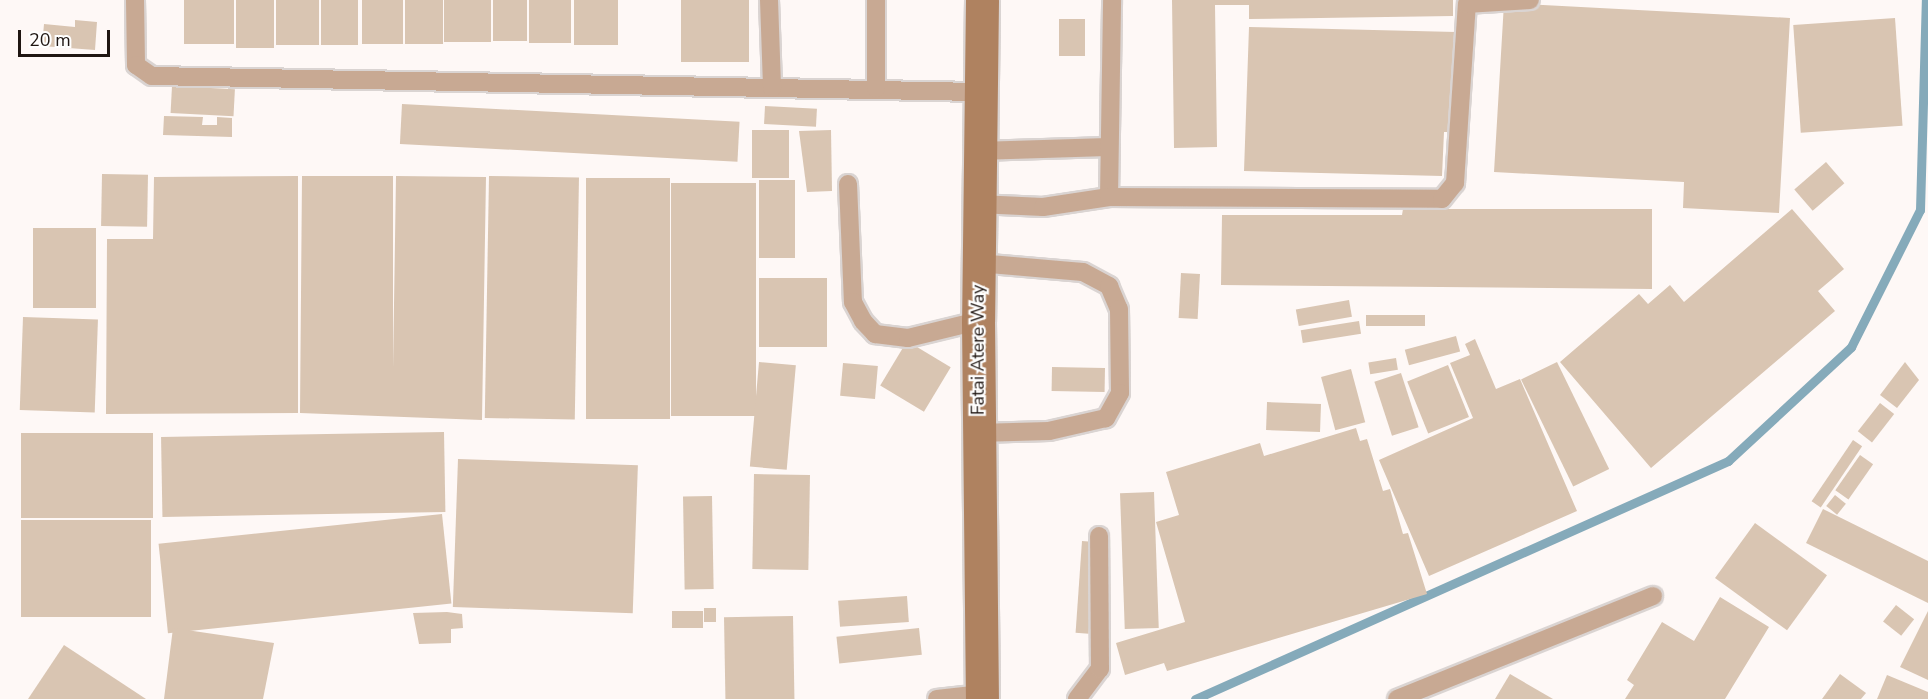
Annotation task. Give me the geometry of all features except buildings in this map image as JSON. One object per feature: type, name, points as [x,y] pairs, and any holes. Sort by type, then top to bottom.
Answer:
[{"type":"street","name":"Fatai Atere Way","points":[[982,0],[978,204],[978,433],[982,696]]},
{"type":"lane","points":[[135,0],[136,65],[152,76],[876,88],[980,92]]},
{"type":"lane","points":[[769,0],[772,88]]},
{"type":"lane","points":[[876,0],[876,88]]},
{"type":"lane","points":[[1109,197],[1107,147],[1112,0]]},
{"type":"lane","points":[[978,204],[1043,207],[1109,197],[1448,196],[1455,183],[1467,2],[1530,0]]},
{"type":"lane","points":[[979,151],[1107,147]]},
{"type":"lane","points":[[848,184],[853,302],[863,321],[875,334],[908,338],[978,321]]},
{"type":"lane","points":[[978,263],[1083,272],[1109,286],[1119,309],[1120,393],[1106,418],[1049,431],[978,433]]},
{"type":"lane","points":[[1077,699],[1100,669],[1099,537]]},
{"type":"lane","points":[[1396,699],[1653,596]]},
{"type":"lane","points":[[937,699],[982,696]]},
{"type":"waterway","points":[[1195,699],[1728,461],[1851,347],[1920,210],[1926,0]]}]
